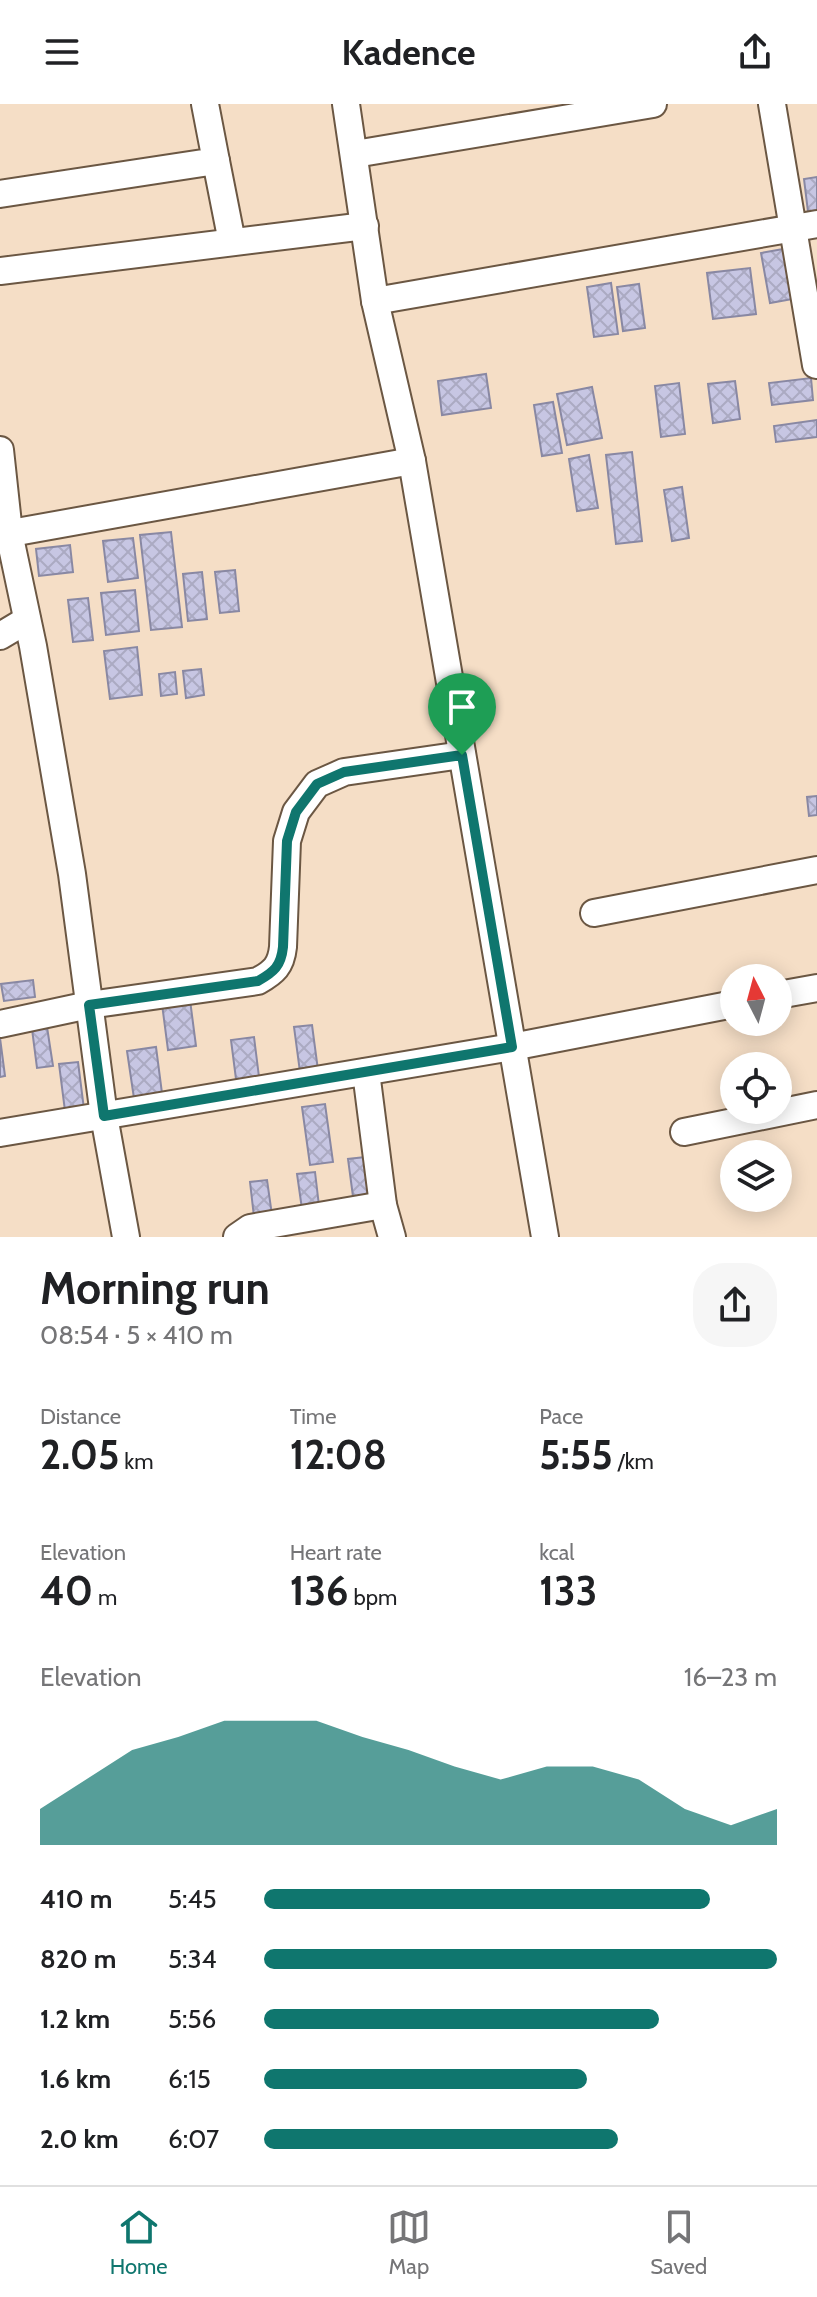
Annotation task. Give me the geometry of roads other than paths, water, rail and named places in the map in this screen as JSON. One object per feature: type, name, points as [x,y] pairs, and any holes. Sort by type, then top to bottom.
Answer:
[{"type":"street","points":[[205,104],[232,242]]},
{"type":"street","points":[[346,104],[375,301],[412,461],[545,1237]]},
{"type":"street","points":[[355,154],[509,116],[653,104]]},
{"type":"street","points":[[772,104],[804,226],[817,368]]},
{"type":"street","points":[[0,194],[216,161]]},
{"type":"street","points":[[0,271],[365,226]]},
{"type":"street","points":[[375,301],[804,226]]},
{"type":"street","points":[[0,450],[4,534],[27,620],[72,874],[104,1116],[126,1237]]},
{"type":"street","points":[[4,534],[412,461]]},
{"type":"street","points":[[0,636],[27,620]]},
{"type":"street","points":[[0,1024],[89,1005],[258,981],[281,963],[287,841],[296,812],[317,784],[344,772],[462,755]]},
{"type":"street","points":[[594,913],[817,870]]},
{"type":"street","points":[[792,992],[817,988]]},
{"type":"street","points":[[0,1133],[512,1047],[720,1007]]},
{"type":"street","points":[[366,1072],[383,1205],[392,1237]]},
{"type":"street","points":[[684,1132],[817,1105]]},
{"type":"street","points":[[237,1237],[250,1228],[383,1205]]}]
